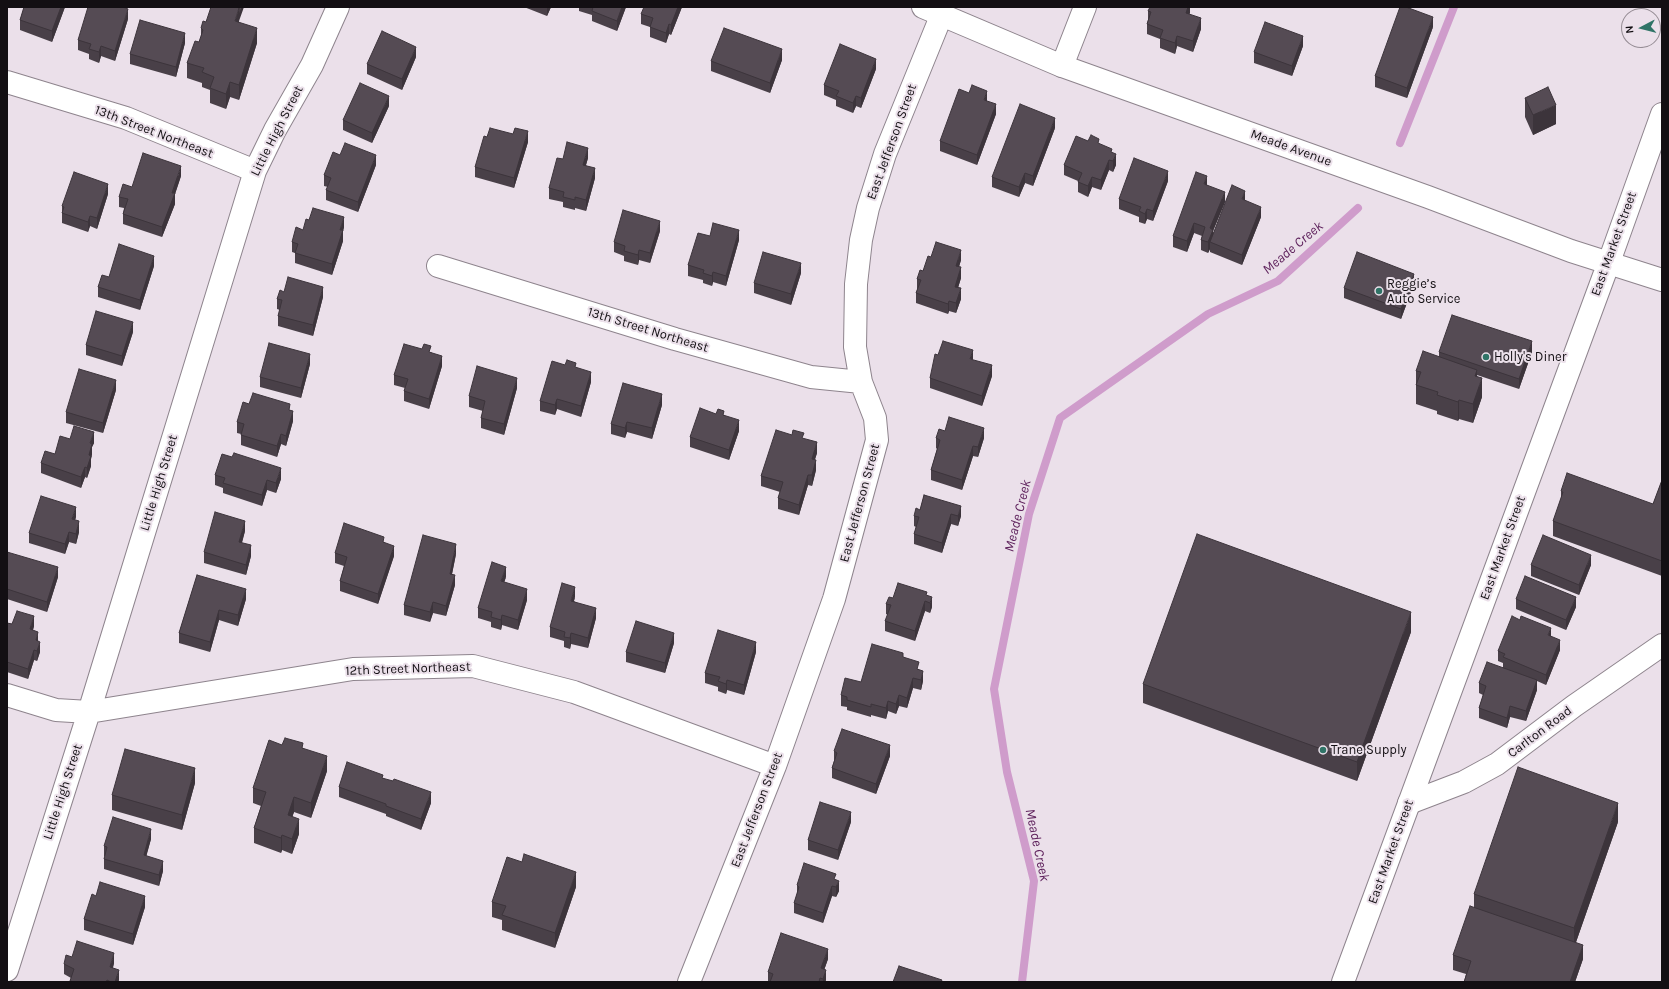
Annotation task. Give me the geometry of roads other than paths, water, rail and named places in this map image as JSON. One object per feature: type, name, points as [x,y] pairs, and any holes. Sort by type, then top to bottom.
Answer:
[{"type":"street","name":"Little High Street","points":[[7,970],[89,712],[255,171],[275,130],[312,65],[338,7]]},
{"type":"street","points":[[1062,66],[1086,7]]},
{"type":"street","name":"Meade Avenue","points":[[933,11],[1062,66],[1428,197],[1571,250],[1662,280]]},
{"type":"street","name":"East Jefferson Street","points":[[689,982],[775,766],[834,599],[877,440],[875,418],[861,382],[855,347],[856,284],[861,240],[868,208],[933,11]]},
{"type":"street","name":"13th Street Northeast","points":[[7,82],[126,118],[255,171]]},
{"type":"street","name":"East Market Street","points":[[1343,982],[1662,114]]},
{"type":"street","name":"13th Street Northeast","points":[[438,266],[675,339],[812,377],[861,382]]},
{"type":"street","name":"Carlton Road","points":[[1409,803],[1464,782],[1496,764],[1574,706],[1662,645]]},
{"type":"street","name":"12th Street Northeast","points":[[7,695],[56,710],[89,712],[353,669],[473,666],[574,692],[775,766]]},
{"type":"waterway","name":"Meade Creek","points":[[1400,143],[1454,7]]},
{"type":"waterway","name":"Meade Creek","points":[[1022,982],[1034,881],[1007,772],[994,689],[1029,514],[1060,418],[1208,314],[1278,281],[1358,208]]},
{"type":"place","name":"Reggie’s Auto Service","points":[[1379,291]]},
{"type":"place","name":"Holly's Diner","points":[[1486,357]]},
{"type":"place","name":"Trane Supply","points":[[1323,750]]}]
